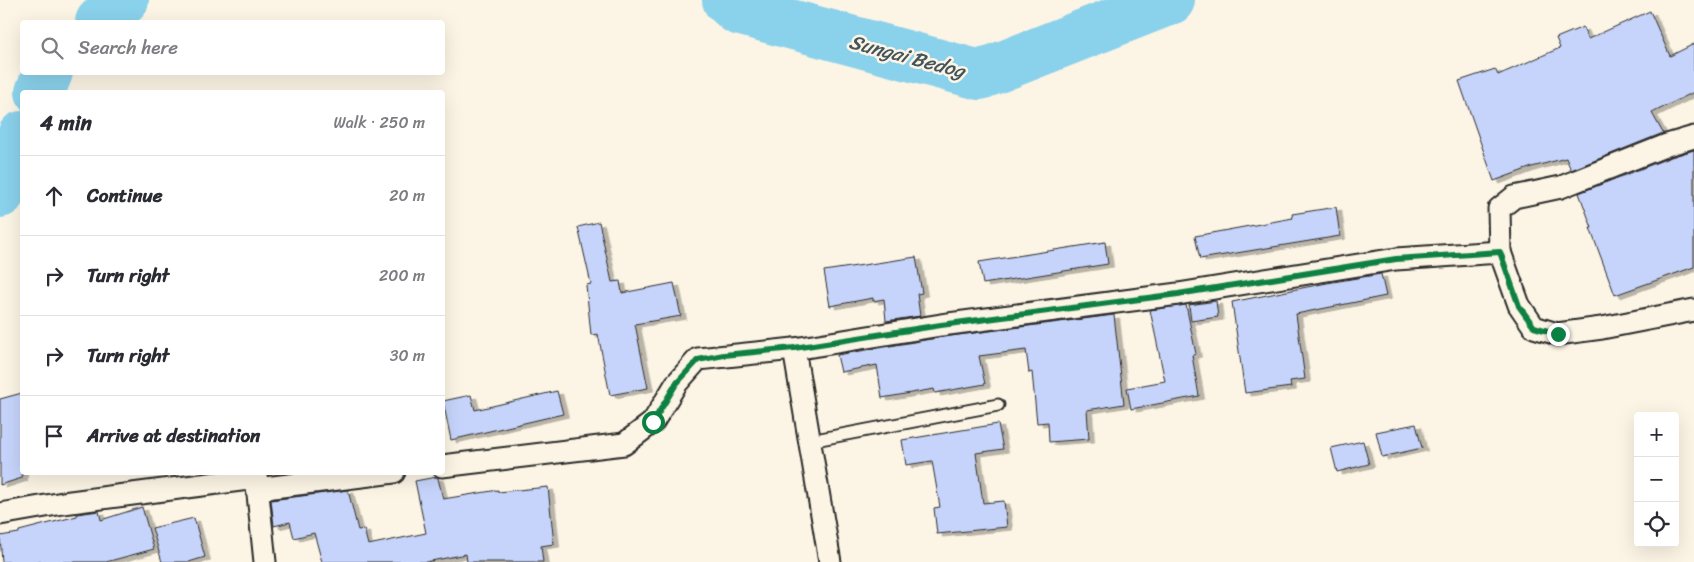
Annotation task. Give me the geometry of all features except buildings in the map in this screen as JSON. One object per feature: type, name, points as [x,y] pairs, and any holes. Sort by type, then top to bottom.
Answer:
[{"type":"street","points":[[1694,137],[1668,145],[1561,187],[1514,198],[1499,209],[1500,252],[1519,306],[1534,327],[1558,334],[1602,328],[1694,310]]},
{"type":"street","points":[[445,466],[624,444],[653,422],[676,384],[698,360],[1188,292],[1396,259],[1500,252]]},
{"type":"street","points":[[794,348],[830,562]]},
{"type":"street","points":[[0,514],[63,503],[256,480],[342,475]]},
{"type":"street","points":[[256,480],[265,562]]},
{"type":"lane","points":[[810,441],[998,405]]},
{"type":"waterway","name":"Sungai Bedog","points":[[102,20],[124,0]]},
{"type":"waterway","name":"Sungai Bedog","points":[[727,0],[738,10],[980,75],[1170,0]]},
{"type":"waterway","name":"Sungai Bedog","points":[[41,90],[47,75]]},
{"type":"waterway","name":"Sungai Bedog","points":[[0,193],[20,141]]},
{"type":"route","points":[[653,422],[676,384],[698,360],[724,355],[794,348],[941,325],[1178,294],[1396,259],[1500,252],[1519,306],[1534,327],[1558,334]]}]
